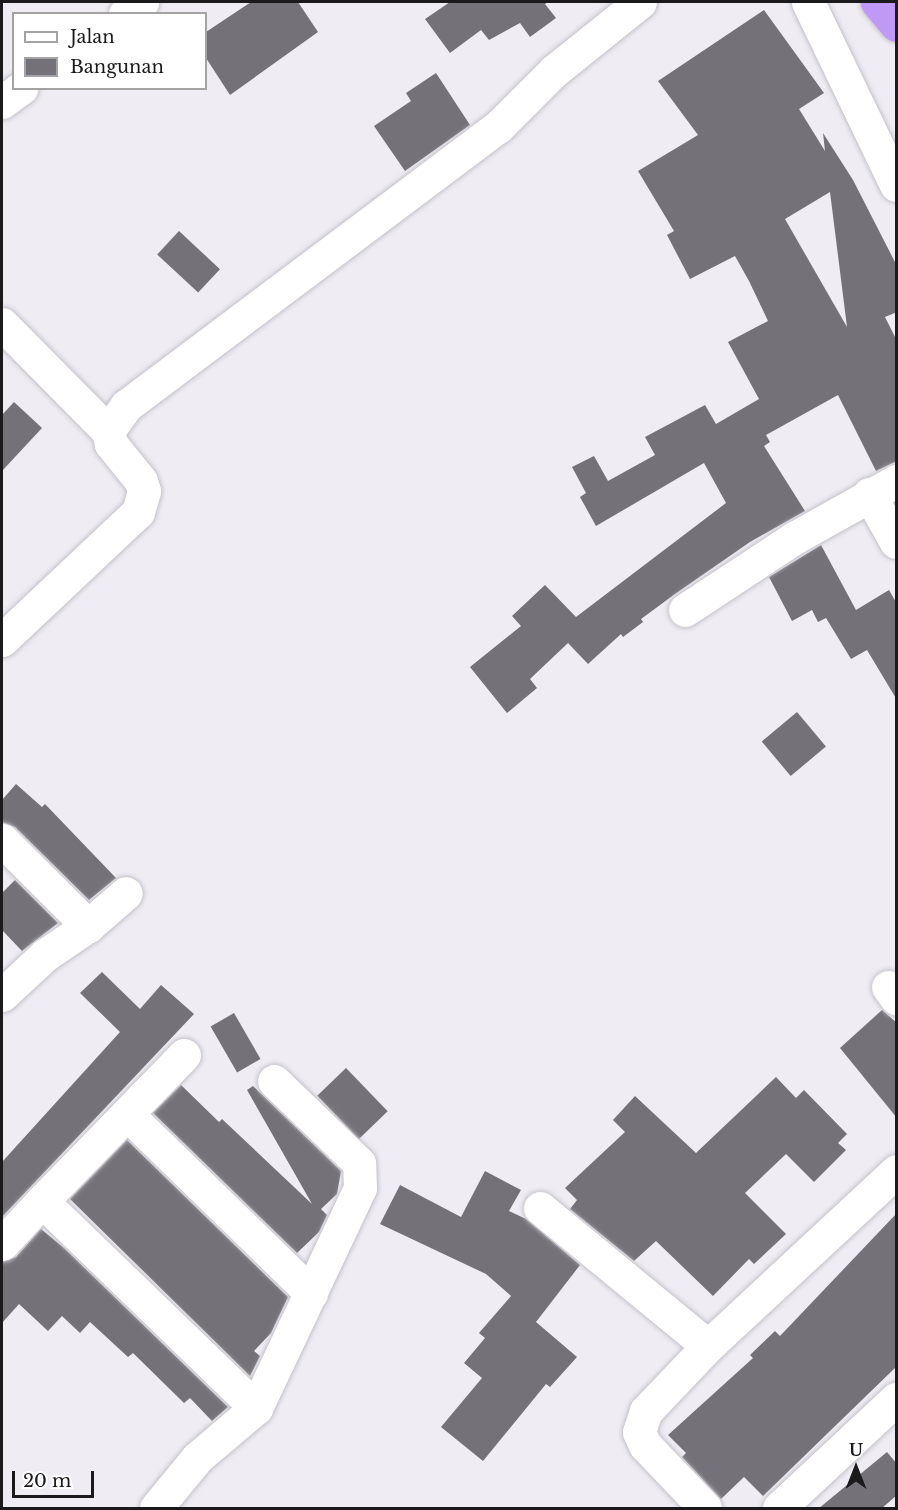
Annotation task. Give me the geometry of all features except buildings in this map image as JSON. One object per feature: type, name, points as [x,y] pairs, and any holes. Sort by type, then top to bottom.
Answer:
[{"type":"highway","points":[[877,2],[897,25]]},
{"type":"street","points":[[128,12],[142,2]]},
{"type":"street","points":[[108,431],[126,406],[498,127],[554,71],[640,2]]},
{"type":"street","points":[[808,2],[897,185]]},
{"type":"street","points":[[2,102],[18,90]]},
{"type":"street","points":[[2,324],[108,431],[111,444],[141,481],[144,491],[138,512],[2,640]]},
{"type":"street","points":[[685,610],[883,488],[897,542]]},
{"type":"street","points":[[2,840],[88,926]]},
{"type":"street","points":[[2,995],[45,955],[88,926],[126,892]]},
{"type":"street","points":[[2,1244],[184,1055]]},
{"type":"street","points":[[156,1509],[192,1464],[256,1408],[360,1188],[361,1170],[274,1081]]},
{"type":"street","points":[[127,1114],[311,1293]]},
{"type":"street","points":[[705,1509],[645,1445],[639,1432],[645,1411],[708,1346],[897,1171]]},
{"type":"street","points":[[42,1201],[256,1408]]},
{"type":"street","points":[[540,1208],[708,1346]]},
{"type":"street","points":[[779,1509],[897,1399]]}]
